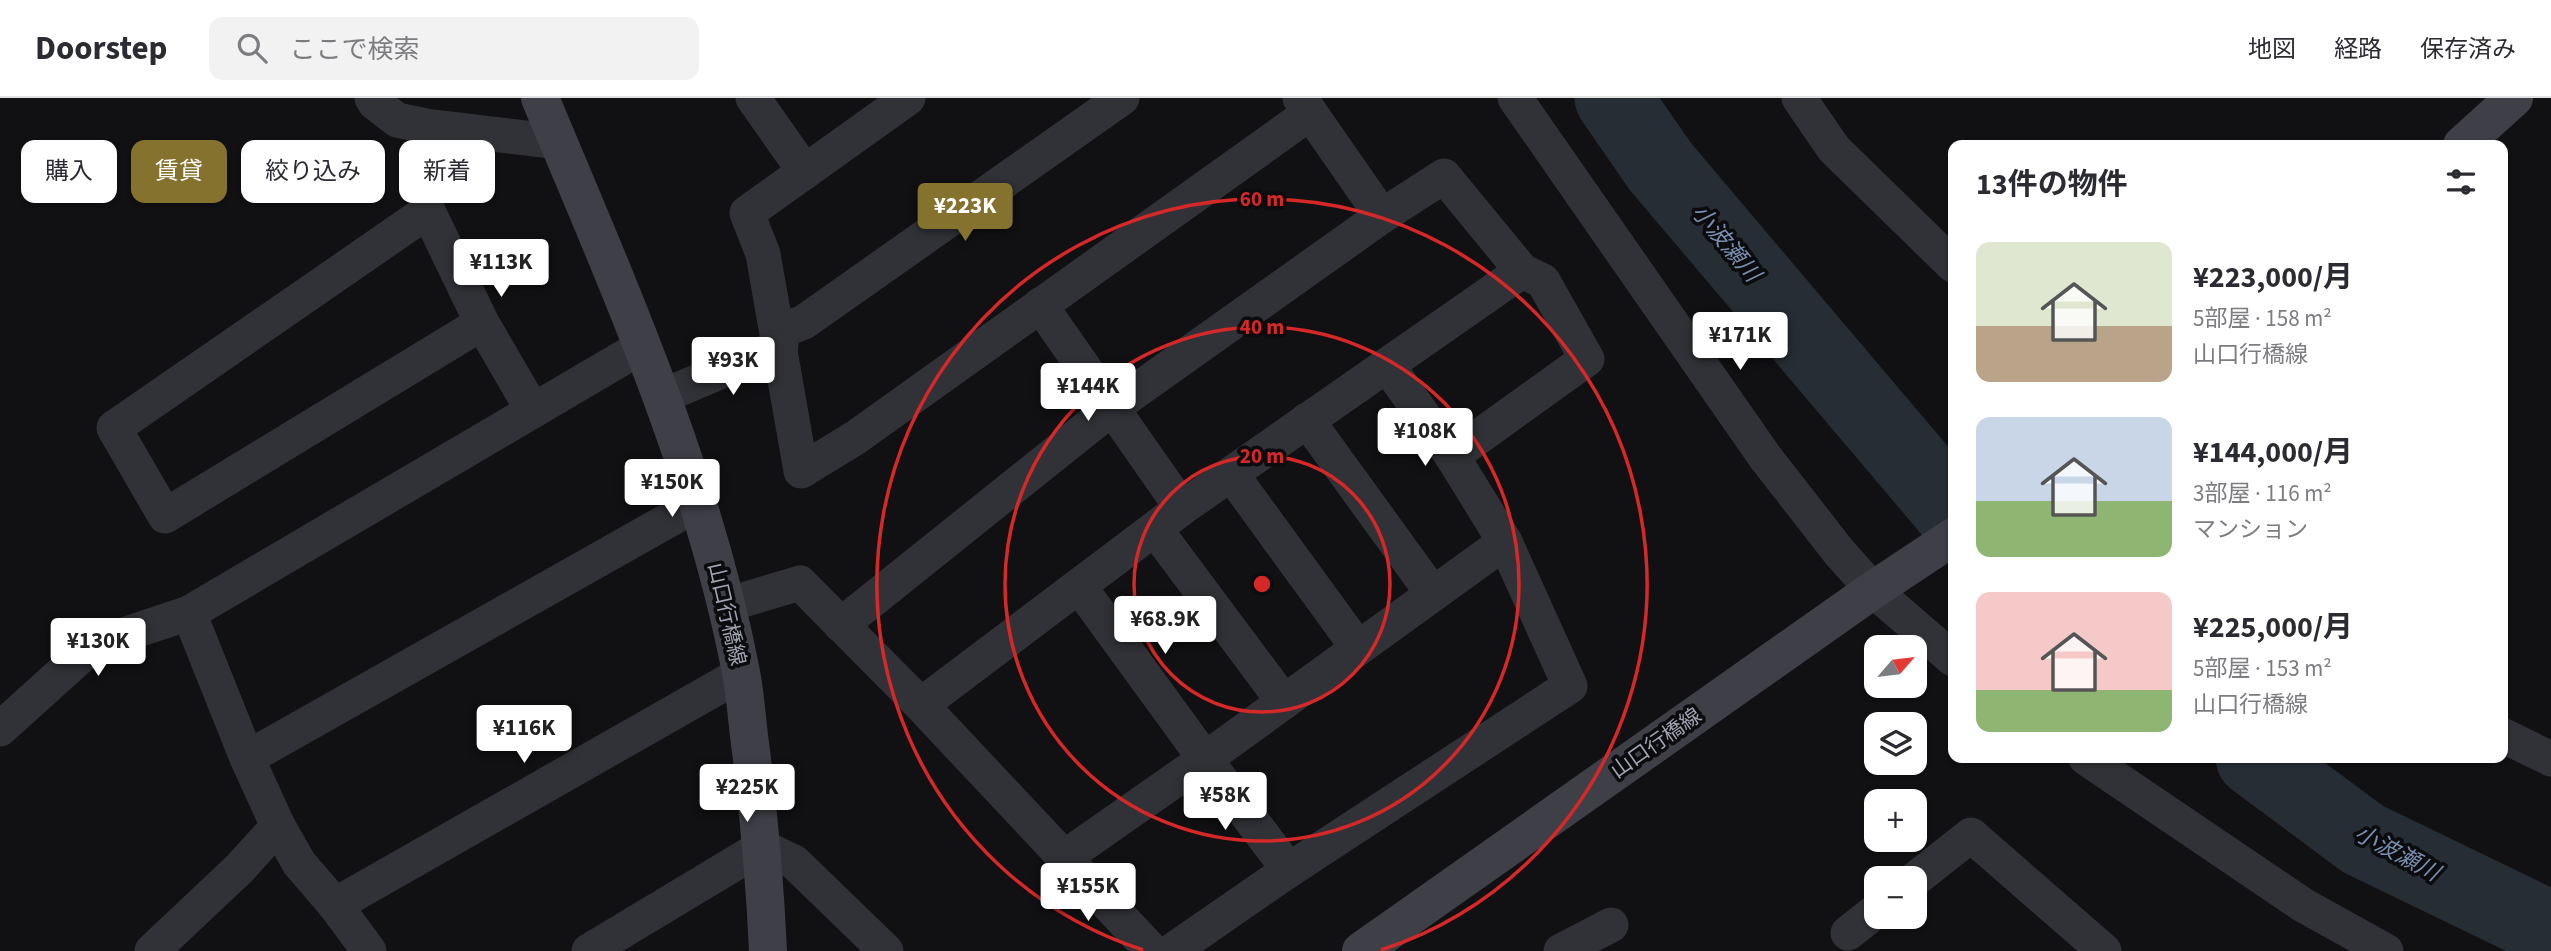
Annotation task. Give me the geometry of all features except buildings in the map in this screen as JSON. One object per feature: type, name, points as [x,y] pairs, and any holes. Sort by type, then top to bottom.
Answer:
[{"type":"main road","name":"山口行橋線","points":[[540,98],[663,396],[699,503],[741,674],[762,847],[768,951]]},
{"type":"main road","points":[[2468,140],[2514,98]]},
{"type":"main road","name":"山口行橋線","points":[[1361,951],[1948,540]]},
{"type":"street","points":[[372,98],[397,120],[558,142]]},
{"type":"street","points":[[754,98],[805,172]]},
{"type":"street","points":[[663,396],[779,339],[1122,98]]},
{"type":"street","points":[[1515,98],[1765,457],[1839,552],[1888,580],[1948,653]]},
{"type":"street","points":[[1799,98],[1834,149],[1948,260]]},
{"type":"street","points":[[885,104],[805,172],[747,214],[763,254],[801,471],[855,438],[1040,305],[1305,106],[1382,216]]},
{"type":"street","points":[[841,625],[1112,408],[1382,216],[1444,176],[1521,271],[1543,281],[1587,359],[1452,456]]},
{"type":"street","points":[[482,323],[165,516],[114,428],[428,211],[482,323],[532,410]]},
{"type":"street","points":[[921,705],[1182,508],[1521,271]]},
{"type":"street","points":[[1040,305],[1182,508]]},
{"type":"street","points":[[0,729],[93,645],[190,613],[643,346]]},
{"type":"street","points":[[1171,951],[1289,870],[1570,686],[1505,542],[1452,456],[1387,365]]},
{"type":"street","points":[[1307,420],[1433,594]]},
{"type":"street","points":[[1231,475],[1358,648]]},
{"type":"street","points":[[247,758],[699,503]]},
{"type":"street","points":[[1155,529],[1284,702]]},
{"type":"street","points":[[1065,857],[1205,760],[1505,542]]},
{"type":"street","points":[[726,605],[800,583],[921,705],[1152,951]]},
{"type":"street","points":[[1079,586],[1205,760],[1289,870]]},
{"type":"street","points":[[190,613],[247,758],[278,826],[299,863],[335,905],[359,948]]},
{"type":"street","points":[[335,905],[741,674]]},
{"type":"street","points":[[2508,738],[2551,759]]},
{"type":"street","points":[[2094,763],[2303,905],[2386,951]]},
{"type":"street","points":[[152,951],[239,869],[278,826]]},
{"type":"street","points":[[1927,870],[1971,835],[2104,951]]},
{"type":"street","points":[[589,951],[762,847],[794,862],[886,951]]},
{"type":"street","points":[[1848,933],[1864,920]]},
{"type":"street","points":[[1562,951],[1611,925]]},
{"type":"waterway","name":"小波瀬川","points":[[1613,98],[1660,166],[1948,506]]},
{"type":"waterway","name":"小波瀬川","points":[[2261,763],[2363,839],[2551,930]]}]
